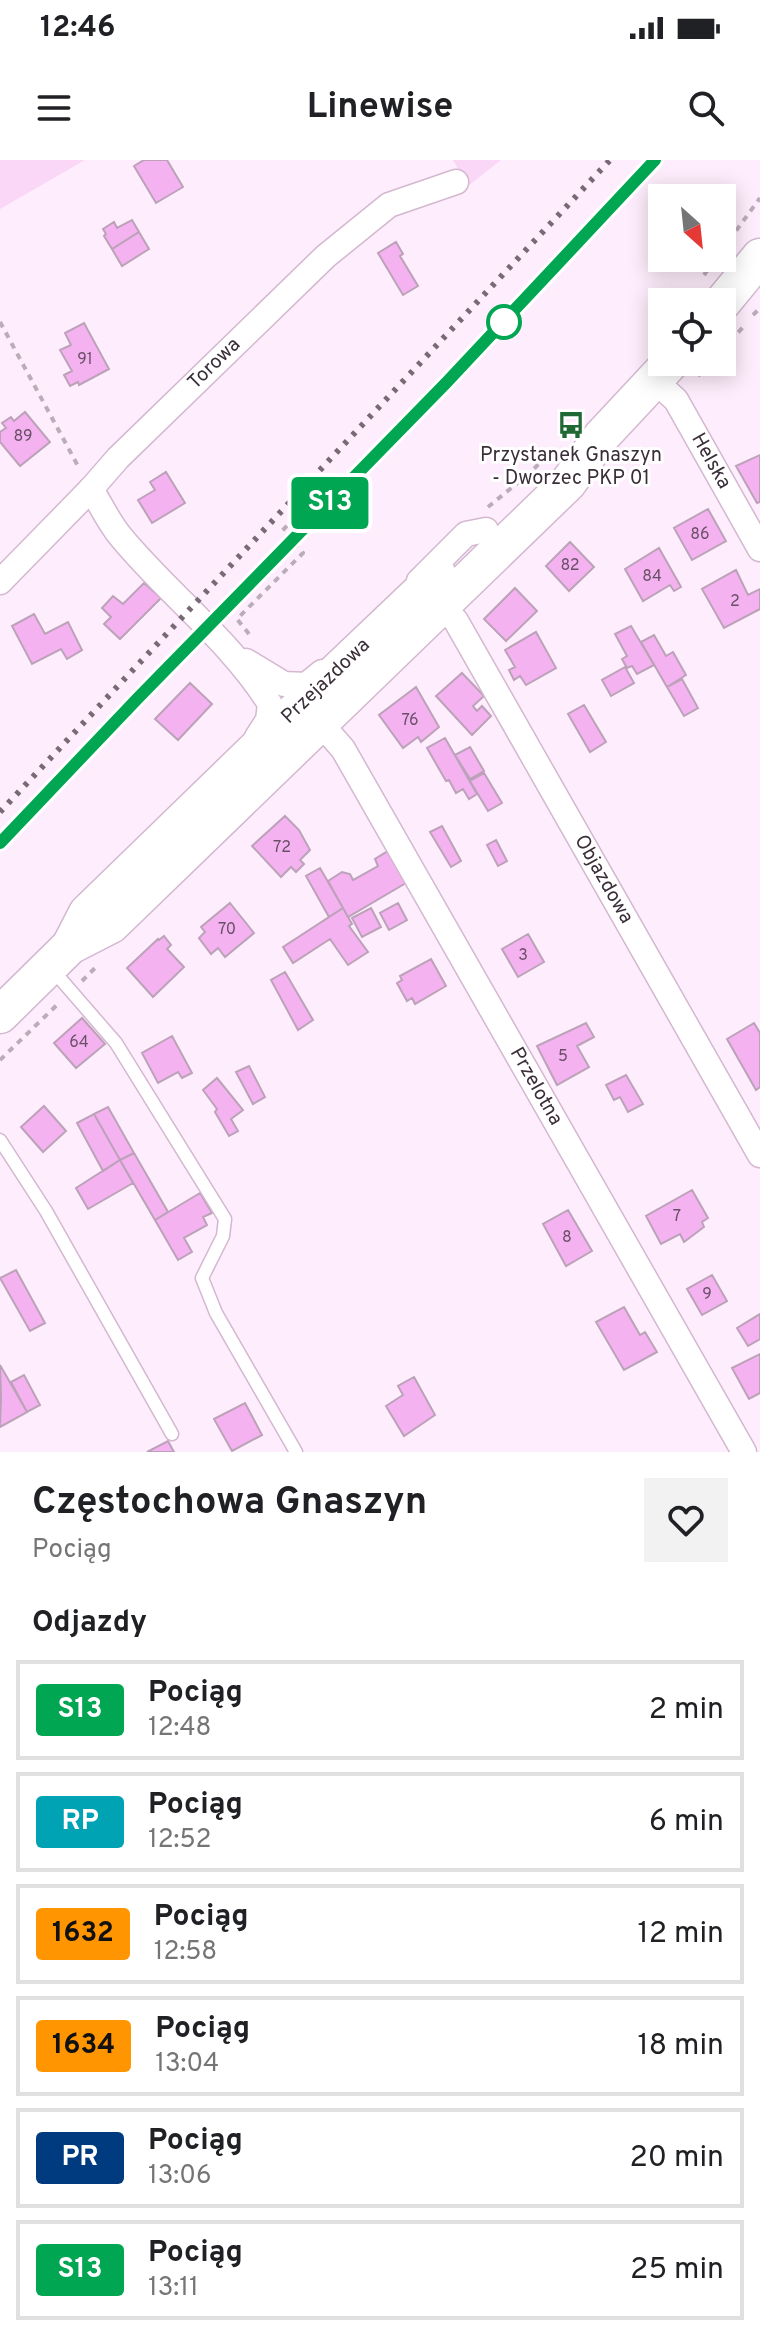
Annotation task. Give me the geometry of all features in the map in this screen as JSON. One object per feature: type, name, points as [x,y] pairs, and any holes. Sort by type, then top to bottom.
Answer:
[{"type":"main road","points":[[734,288],[760,257]]},
{"type":"main road","name":"Przejazdowa","points":[[0,1015],[60,957],[111,925],[321,724],[568,483],[601,437],[657,376]]},
{"type":"main road","name":"Przejazdowa","points":[[60,957],[87,913],[282,723],[552,468],[601,437]]},
{"type":"street","name":"Torowa","points":[[0,582],[118,458],[326,256],[389,205],[456,182]]},
{"type":"street","name":"Helska","points":[[664,376],[760,549]]},
{"type":"street","points":[[91,489],[119,535],[284,684],[306,685],[466,534],[486,530]]},
{"type":"street","name":"Objazdowa","points":[[442,606],[456,621],[760,1155]]},
{"type":"street","points":[[127,875],[138,850],[259,734],[268,720],[270,704],[255,679],[243,647]]},
{"type":"street","name":"Przelotna","points":[[321,724],[343,749],[744,1452]]},
{"type":"lane","points":[[60,957],[225,1219],[223,1236],[202,1278],[216,1313],[296,1452]]},
{"type":"lane","points":[[0,1140],[46,1211],[172,1434]]},
{"type":"path","points":[[736,231],[760,198]]},
{"type":"path","points":[[736,335],[760,308]]},
{"type":"path","points":[[0,322],[91,489]]},
{"type":"path","points":[[243,647],[237,619],[303,553],[282,531],[309,503]]},
{"type":"shaded area","points":[[0,160],[85,160],[0,209]]},
{"type":"shaded area","points":[[453,160],[501,160],[468,186]]},
{"type":"building","points":[[144,160],[167,160],[183,187],[156,203],[134,166]]},
{"type":"building","points":[[132,220],[139,232],[112,249],[103,229],[114,222],[117,228]]},
{"type":"building","points":[[139,232],[149,249],[122,266],[112,249]]},
{"type":"building","points":[[396,242],[403,254],[400,256],[418,286],[403,295],[378,253]]},
{"type":"building","points":[[84,323],[109,369],[79,385],[78,382],[70,386],[64,375],[72,371],[60,350],[71,345],[65,333]]},
{"type":"building","points":[[25,412],[50,442],[20,466],[0,442],[0,432],[6,428],[2,423],[11,417],[14,421]]},
{"type":"building","points":[[760,455],[760,502],[757,503],[736,466]]},
{"type":"building","points":[[166,472],[185,503],[152,523],[138,500],[155,490],[150,482]]},
{"type":"building","points":[[708,509],[726,541],[692,560],[674,528]]},
{"type":"building","points":[[570,542],[594,567],[569,591],[546,566]]},
{"type":"building","points":[[659,548],[681,587],[674,591],[670,585],[643,601],[625,569]]},
{"type":"building","points":[[736,570],[748,595],[760,589],[760,609],[724,628],[702,589]]},
{"type":"building","points":[[144,583],[161,598],[120,639],[104,624],[111,617],[102,608],[113,596],[123,604]]},
{"type":"building","points":[[515,588],[537,611],[506,641],[484,619]]},
{"type":"building","points":[[34,614],[45,634],[68,622],[82,650],[67,659],[61,649],[32,664],[12,626]]},
{"type":"building","points":[[631,626],[654,665],[637,674],[632,666],[627,668],[622,659],[627,656],[615,634]]},
{"type":"building","points":[[536,632],[556,668],[526,685],[520,676],[514,680],[509,670],[515,667],[505,650]]},
{"type":"building","points":[[654,635],[666,656],[673,652],[686,675],[667,687],[641,642]]},
{"type":"building","points":[[625,667],[634,683],[611,696],[602,680]]},
{"type":"building","points":[[462,673],[484,696],[473,706],[477,711],[482,706],[491,716],[472,735],[436,696]]},
{"type":"building","points":[[682,679],[698,708],[684,716],[667,687]]},
{"type":"building","points":[[190,683],[212,704],[178,740],[155,719]]},
{"type":"building","points":[[416,687],[439,727],[421,742],[418,737],[403,748],[379,715]]},
{"type":"building","points":[[584,705],[606,742],[590,752],[568,714]]},
{"type":"building","points":[[445,738],[477,794],[469,799],[463,789],[456,793],[449,780],[446,781],[427,748]]},
{"type":"building","points":[[470,747],[484,771],[470,779],[455,755]]},
{"type":"building","points":[[484,773],[502,803],[488,811],[470,781]]},
{"type":"building","points":[[285,816],[299,830],[310,850],[300,860],[304,864],[296,872],[291,867],[281,877],[252,846]]},
{"type":"building","points":[[442,826],[461,861],[451,867],[430,832]]},
{"type":"building","points":[[496,840],[507,861],[498,866],[487,845]]},
{"type":"building","points":[[388,851],[406,883],[348,917],[328,881],[342,872],[350,874],[353,880],[378,866],[375,859]]},
{"type":"building","points":[[320,868],[343,908],[329,917],[306,876]]},
{"type":"building","points":[[230,903],[254,933],[225,957],[218,948],[211,954],[199,938],[205,932],[201,927]]},
{"type":"building","points":[[398,903],[407,920],[389,930],[380,913]]},
{"type":"building","points":[[343,908],[352,924],[349,926],[368,952],[348,965],[330,939],[293,963],[283,947]]},
{"type":"building","points":[[371,908],[381,927],[362,937],[352,918]]},
{"type":"building","points":[[528,934],[544,962],[518,977],[502,949]]},
{"type":"building","points":[[164,936],[171,945],[167,949],[184,967],[153,997],[127,968]]},
{"type":"building","points":[[431,959],[446,986],[415,1004],[412,998],[407,1001],[397,983],[402,980],[400,976]]},
{"type":"building","points":[[285,972],[313,1020],[298,1030],[271,980]]},
{"type":"building","points":[[82,1018],[105,1044],[76,1068],[54,1043]]},
{"type":"building","points":[[586,1023],[594,1037],[577,1046],[589,1067],[557,1085],[537,1046]]},
{"type":"building","points":[[754,1023],[760,1033],[760,1087],[756,1090],[727,1039]]},
{"type":"building","points":[[172,1036],[192,1073],[182,1078],[178,1072],[158,1083],[142,1053]]},
{"type":"building","points":[[249,1066],[265,1097],[253,1104],[236,1072]]},
{"type":"building","points":[[626,1075],[643,1104],[628,1112],[620,1097],[614,1100],[606,1085]]},
{"type":"building","points":[[217,1078],[243,1110],[231,1119],[238,1131],[229,1136],[215,1112],[217,1109],[203,1090]]},
{"type":"building","points":[[44,1106],[66,1131],[43,1152],[21,1127]]},
{"type":"building","points":[[108,1107],[134,1153],[120,1160],[94,1114]]},
{"type":"building","points":[[94,1114],[120,1160],[103,1171],[77,1123]]},
{"type":"building","points":[[134,1153],[168,1212],[155,1220],[120,1160]]},
{"type":"building","points":[[120,1160],[133,1183],[88,1209],[76,1188]]},
{"type":"building","points":[[692,1190],[708,1218],[702,1222],[704,1227],[684,1242],[680,1234],[661,1244],[646,1216]]},
{"type":"building","points":[[200,1193],[212,1213],[203,1217],[207,1225],[184,1238],[192,1252],[178,1260],[155,1220]]},
{"type":"building","points":[[568,1210],[592,1251],[566,1266],[543,1224]]},
{"type":"building","points":[[16,1270],[45,1323],[30,1331],[0,1278]]},
{"type":"building","points":[[712,1275],[727,1301],[702,1315],[687,1289]]},
{"type":"building","points":[[624,1307],[640,1335],[645,1332],[657,1352],[624,1370],[596,1322]]},
{"type":"building","points":[[760,1314],[760,1339],[748,1346],[737,1328]]},
{"type":"building","points":[[760,1354],[760,1393],[749,1399],[732,1368]]},
{"type":"building","points":[[0,1365],[27,1412],[0,1427],[1,1398]]},
{"type":"building","points":[[24,1375],[40,1405],[27,1412],[11,1382]]},
{"type":"building","points":[[414,1377],[435,1415],[404,1436],[386,1406],[403,1395],[398,1386]]},
{"type":"building","points":[[245,1403],[262,1435],[232,1451],[214,1419]]},
{"type":"building","points":[[168,1441],[174,1452],[147,1452]]},
{"type":"railway","points":[[0,812],[610,160]]},
{"type":"railway","points":[[0,843],[446,383],[655,160]]},
{"type":"train","name":"S13","points":[[0,843],[446,383],[655,160]]},
{"type":"place","name":"Przystanek Gnaszyn - Dworzec PKP 01","points":[[571,425]]}]
